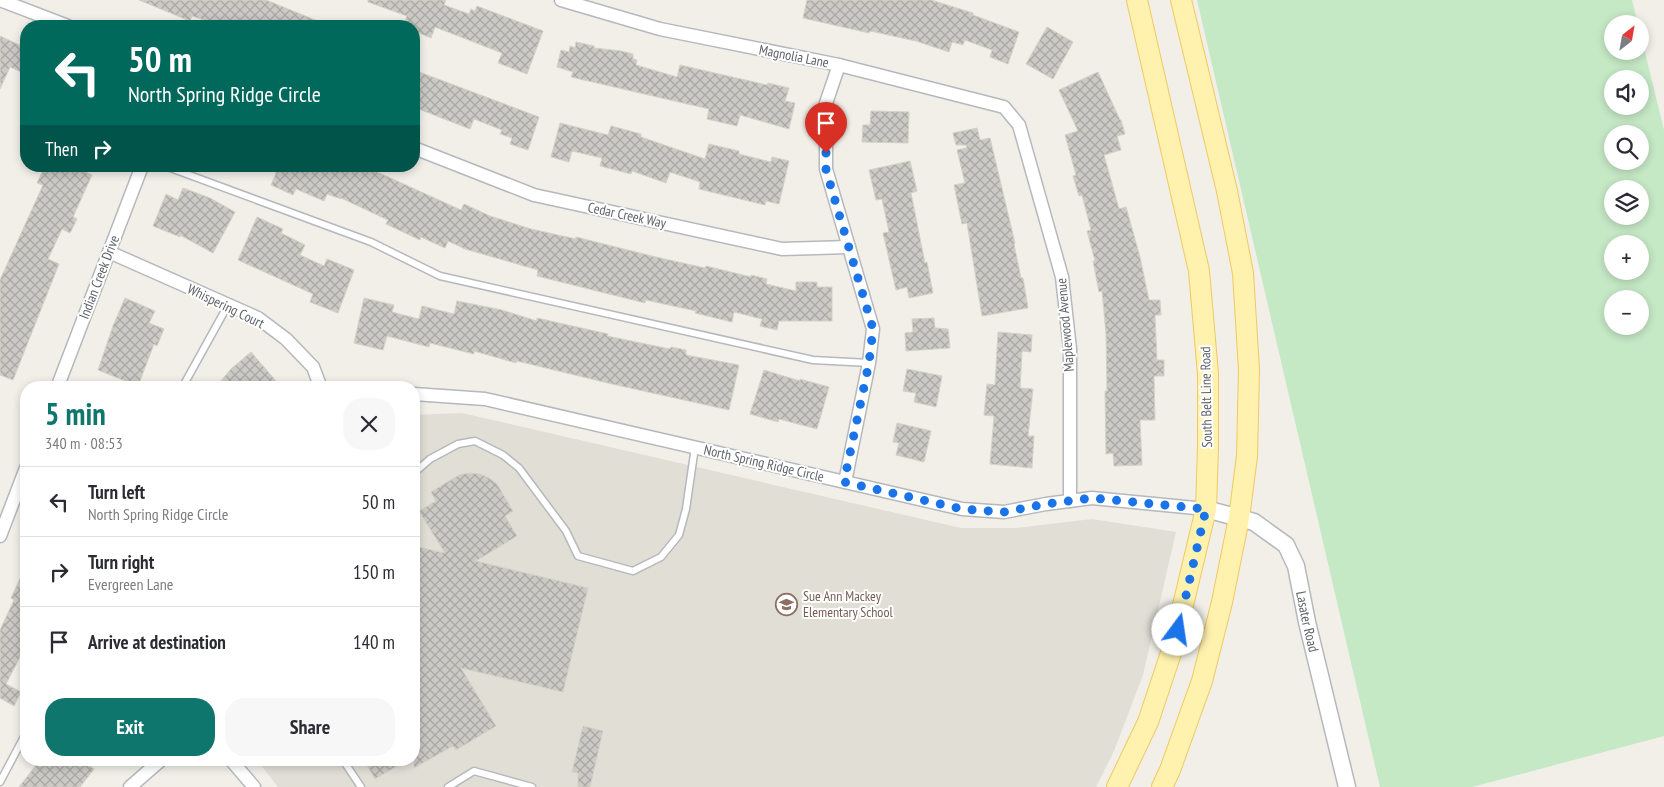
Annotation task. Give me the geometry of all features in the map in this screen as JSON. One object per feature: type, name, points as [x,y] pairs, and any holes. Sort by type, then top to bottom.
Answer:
[{"type":"main road","name":"South Belt Line Road","points":[[1117,787],[1148,722],[1174,647],[1206,509],[1208,374],[1199,271],[1137,0]]},
{"type":"main road","points":[[1162,787],[1202,681],[1222,602],[1240,518],[1248,456],[1249,370],[1243,273],[1227,191],[1181,0]]},
{"type":"street","points":[[0,0],[52,20]]},
{"type":"street","name":"Magnolia Lane","points":[[561,0],[660,29],[839,65],[1004,107],[1019,125]]},
{"type":"street","points":[[839,65],[826,103],[826,170],[873,329],[869,363],[844,482]]},
{"type":"street","name":"Maplewood Avenue","points":[[1019,125],[1062,278],[1070,349],[1070,501]]},
{"type":"street","name":"Cedar Creek Way","points":[[420,150],[534,195],[782,249],[849,247]]},
{"type":"street","name":"Indian Creek Drive","points":[[60,381],[140,172]]},
{"type":"street","name":"Whispering Court","points":[[109,252],[258,318],[286,339],[313,367],[318,381]]},
{"type":"street","name":"North Spring Ridge Circle","points":[[420,394],[485,399],[962,509],[1004,512],[1092,498],[1206,509]]},
{"type":"street","points":[[0,536],[20,484]]},
{"type":"street","name":"Lasater Road","points":[[1206,509],[1254,522],[1286,545],[1296,566],[1307,622],[1347,787]]},
{"type":"street","points":[[130,787],[154,766]]},
{"type":"street","points":[[236,766],[254,787]]},
{"type":"lane","points":[[181,172],[370,242],[440,276],[813,360],[869,363]]},
{"type":"lane","points":[[186,381],[228,305]]},
{"type":"lane","points":[[420,468],[458,444],[475,441],[503,455],[519,468],[566,531],[578,556],[633,571],[662,557],[679,535],[686,509],[695,448]]},
{"type":"lane","points":[[0,782],[20,744]]},
{"type":"lane","points":[[347,766],[361,787]]},
{"type":"lane","points":[[448,787],[474,771],[532,787]]},
{"type":"shaded area","name":"Sue Ann Mackey Elementary School","points":[[462,413],[961,528],[1015,528],[1092,519],[1176,532],[1143,675],[1114,751],[1096,787],[278,787],[262,766],[420,766],[420,415]]},
{"type":"green space","points":[[1197,0],[1632,0],[1636,15],[1604,15],[1604,60],[1647,60],[1664,130],[1664,736],[1472,787],[1380,787]]},
{"type":"building","points":[[139,0],[266,0],[315,20],[204,20],[192,16],[190,20]]},
{"type":"building","points":[[368,0],[446,0],[444,5],[469,14],[471,9],[475,11],[477,6],[543,31],[527,74],[498,63],[502,53],[435,27],[431,38],[420,33],[420,20],[405,20],[407,16],[368,2]]},
{"type":"building","points":[[807,0],[931,0],[973,13],[973,15],[1019,32],[1008,64],[990,57],[992,50],[965,40],[963,45],[952,42],[949,52],[916,41],[870,31],[869,33],[803,18]]},
{"type":"building","points":[[1047,27],[1073,42],[1053,79],[1026,64]]},
{"type":"building","points":[[0,36],[20,45],[20,71],[10,67],[0,89]]},
{"type":"building","points":[[576,42],[594,46],[594,48],[633,54],[633,59],[637,60],[636,65],[677,77],[680,65],[767,85],[768,83],[789,88],[785,101],[795,103],[789,129],[740,115],[737,126],[707,119],[709,109],[571,77],[573,72],[557,67],[561,50],[569,52],[570,46],[575,48]]},
{"type":"building","points":[[420,72],[539,117],[528,150],[510,144],[512,138],[500,134],[502,130],[474,119],[470,129],[420,110]]},
{"type":"building","points":[[1098,72],[1121,120],[1125,134],[1117,136],[1121,150],[1104,155],[1119,209],[1126,207],[1140,257],[1149,300],[1160,300],[1161,315],[1155,315],[1157,360],[1164,360],[1164,376],[1154,376],[1155,420],[1140,420],[1142,465],[1114,466],[1113,453],[1106,454],[1106,334],[1102,291],[1099,292],[1093,261],[1095,261],[1087,231],[1091,230],[1082,195],[1079,196],[1073,176],[1076,175],[1065,135],[1078,131],[1059,90]]},
{"type":"building","points":[[871,111],[909,112],[908,143],[862,142],[863,125],[870,125]]},
{"type":"building","points":[[560,123],[608,135],[611,126],[641,134],[641,137],[705,159],[709,144],[739,151],[739,154],[771,162],[772,157],[789,161],[779,204],[766,201],[765,205],[699,189],[700,182],[670,172],[666,183],[632,171],[631,174],[600,166],[602,158],[572,151],[569,162],[551,157]]},
{"type":"building","points":[[977,128],[980,140],[990,138],[1015,243],[1021,278],[1023,278],[1028,308],[982,316],[967,223],[962,224],[954,185],[965,183],[957,150],[967,148],[966,145],[956,145],[953,133]]},
{"type":"building","points":[[910,161],[917,191],[911,193],[933,293],[909,298],[907,287],[896,290],[883,233],[889,232],[882,199],[876,200],[869,170]]},
{"type":"building","points":[[42,172],[86,172],[92,175],[73,217],[77,219],[70,233],[62,229],[48,259],[59,264],[13,380],[0,375],[0,280],[43,185],[37,183]]},
{"type":"building","points":[[276,172],[377,172],[461,210],[464,204],[490,216],[531,229],[576,239],[576,237],[705,268],[706,266],[751,277],[751,275],[767,279],[766,284],[796,291],[796,282],[817,282],[817,287],[832,287],[832,321],[779,321],[777,330],[760,326],[762,319],[734,312],[732,322],[695,313],[696,311],[646,300],[645,303],[537,276],[538,270],[465,249],[448,241],[445,248],[421,237],[420,240],[386,224],[388,220],[341,198],[327,194],[324,201],[296,189],[293,195],[271,185]]},
{"type":"building","points":[[183,188],[210,198],[235,212],[213,253],[180,235],[180,237],[153,226],[166,194],[178,200]]},
{"type":"building","points":[[257,217],[283,229],[281,233],[305,245],[300,255],[324,266],[327,259],[354,270],[338,313],[310,302],[313,294],[238,260]]},
{"type":"building","points":[[125,298],[155,311],[149,323],[164,329],[157,346],[154,344],[140,381],[126,381],[98,370]]},
{"type":"building","points":[[364,298],[394,305],[392,312],[419,319],[422,306],[454,314],[457,301],[502,310],[537,321],[537,318],[608,334],[607,336],[670,349],[671,347],[686,350],[686,355],[739,365],[729,410],[517,361],[516,363],[474,351],[474,354],[430,343],[429,347],[387,336],[383,350],[354,343]]},
{"type":"building","points":[[934,318],[935,328],[948,329],[950,348],[906,351],[905,333],[913,332],[912,319]]},
{"type":"building","points":[[998,332],[1032,335],[1031,352],[1022,351],[1020,388],[1033,389],[1028,436],[1034,436],[1032,468],[990,464],[994,416],[984,415],[987,384],[995,385]]},
{"type":"building","points":[[251,352],[276,381],[221,381],[231,369]]},
{"type":"building","points":[[907,369],[942,376],[936,407],[914,402],[916,393],[903,391]]},
{"type":"building","points":[[764,370],[800,381],[800,379],[829,387],[817,429],[779,419],[778,422],[750,414]]},
{"type":"building","points":[[897,423],[931,431],[924,462],[896,455],[899,443],[893,442]]},
{"type":"building","points":[[469,473],[480,474],[489,478],[497,484],[513,511],[505,516],[517,536],[476,561],[588,588],[563,692],[461,668],[496,726],[456,750],[453,746],[420,765],[420,547],[445,553],[420,510],[436,501],[431,492],[459,475]]},
{"type":"building","points":[[20,579],[20,657],[6,684],[20,691],[14,706],[0,698],[0,630],[14,600],[11,598]]},
{"type":"building","points":[[583,726],[603,731],[590,787],[578,787],[578,773],[572,772]]},
{"type":"building","points":[[35,766],[90,766],[94,769],[80,787],[19,787]]},
{"type":"building","points":[[367,766],[397,766],[375,779]]},
{"type":"place","name":"Sue Ann Mackey Elementary School","points":[[787,604]]},
{"type":"route","points":[[826,153],[826,170],[873,329],[869,363],[844,482],[962,509],[1004,512],[1092,498],[1206,509],[1178,630]]}]
